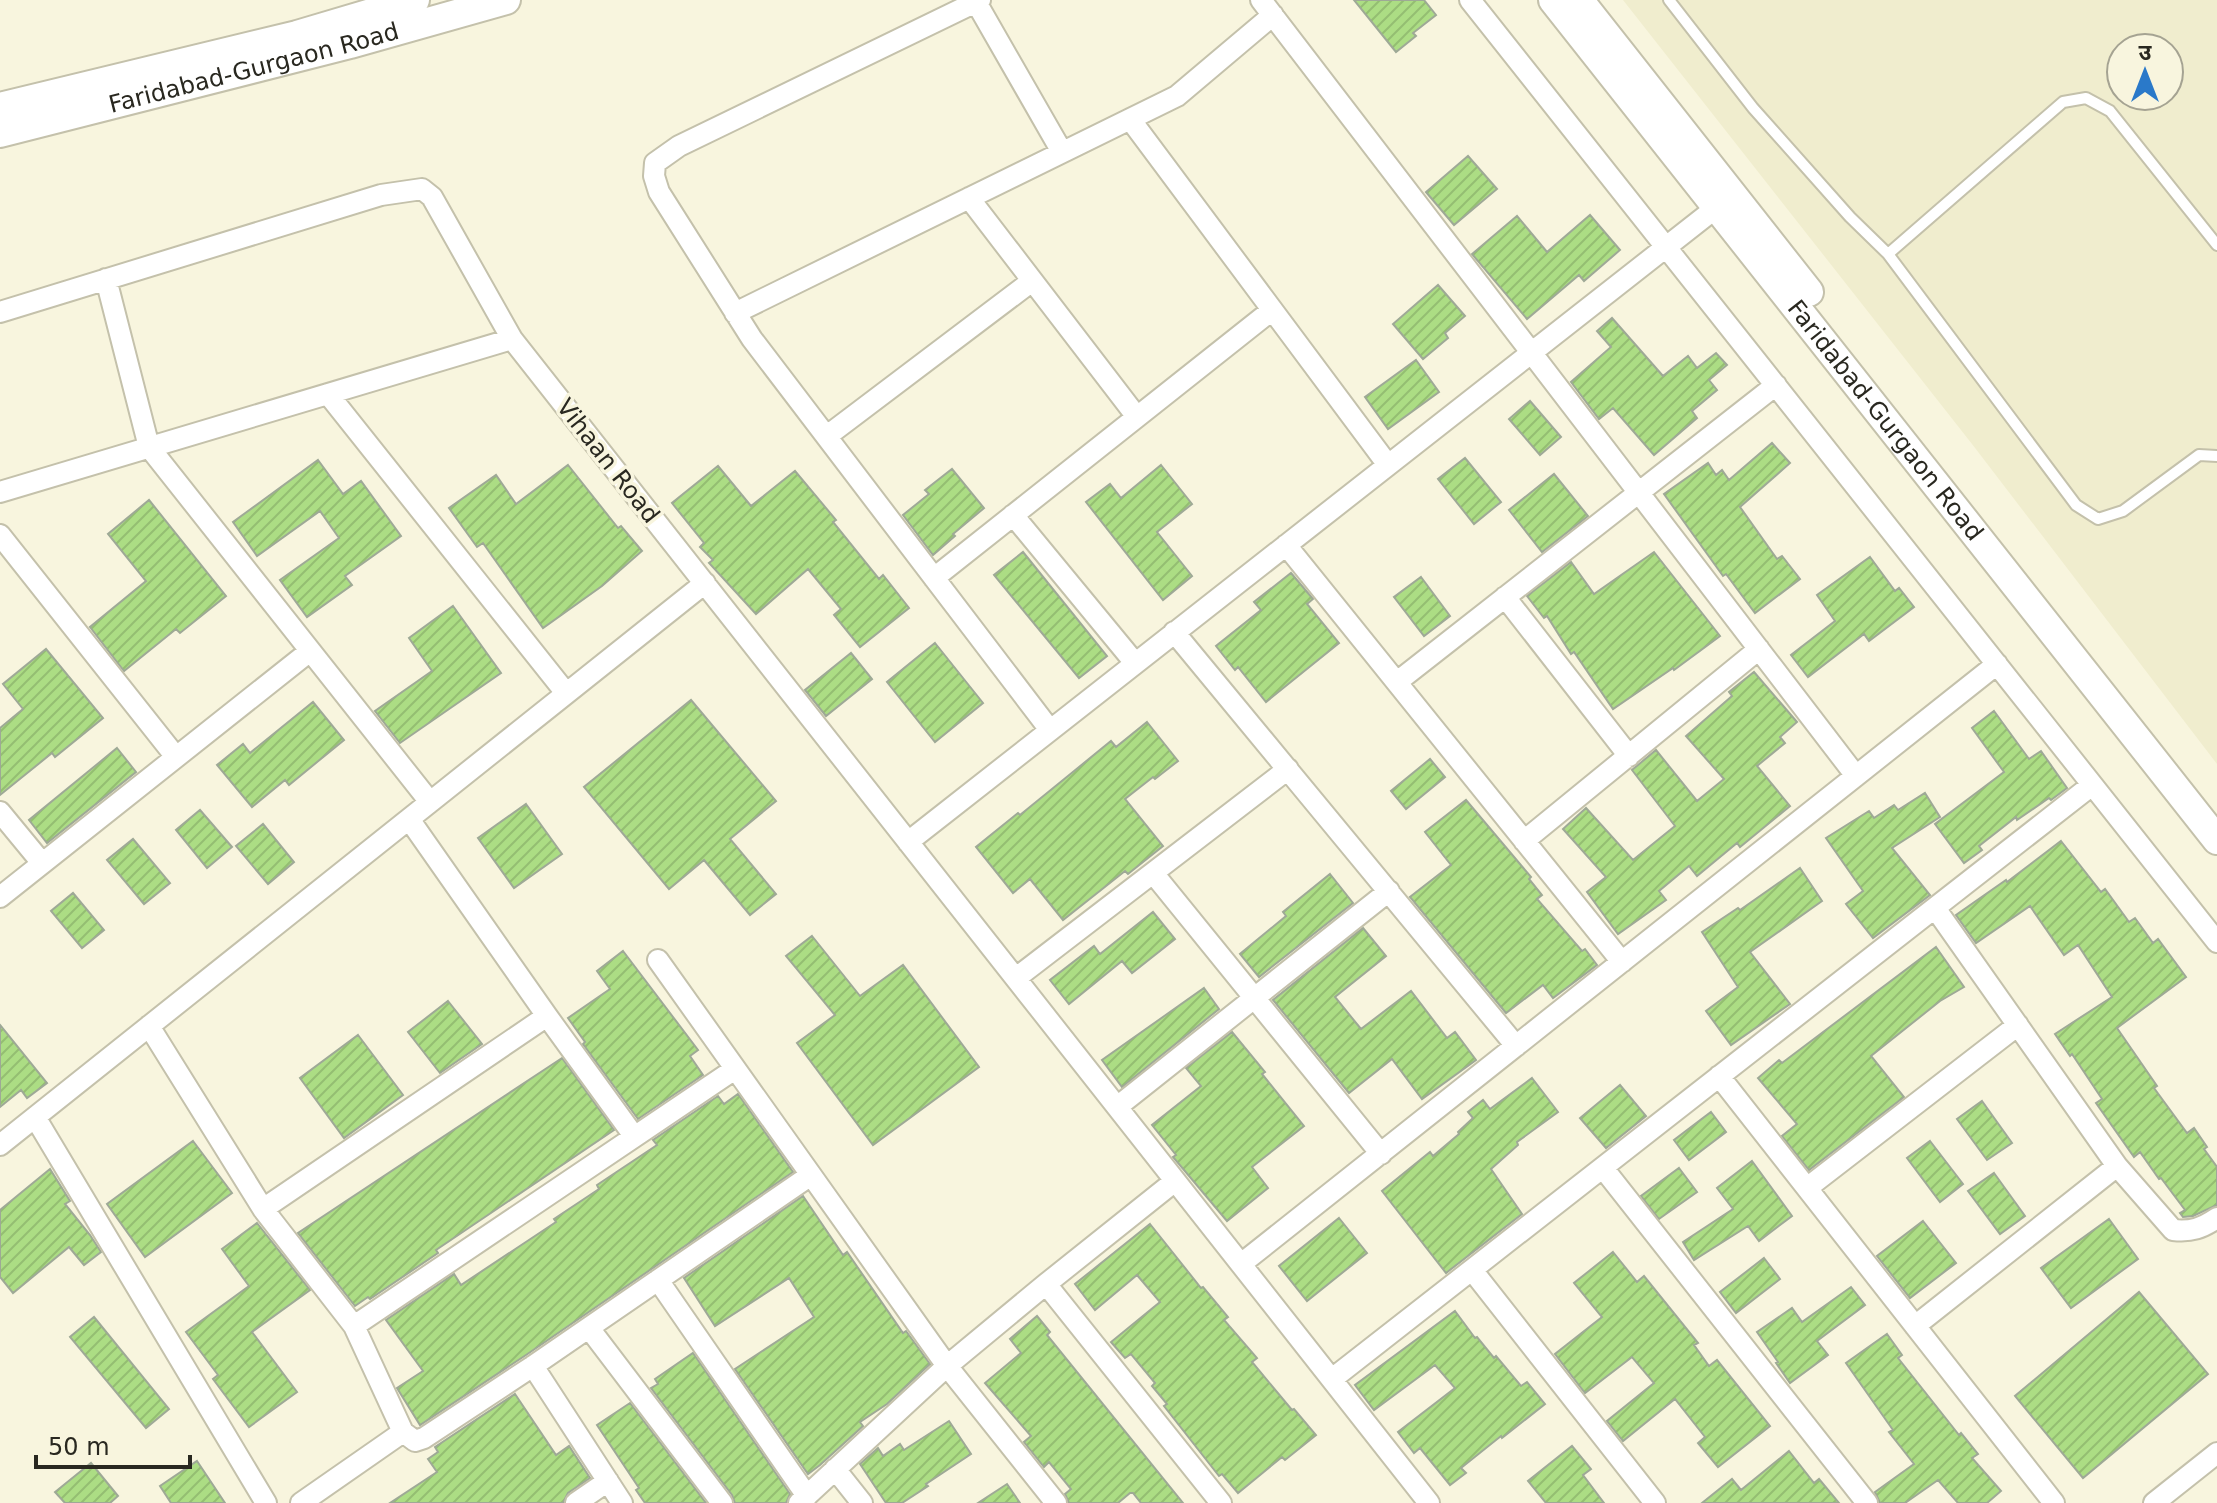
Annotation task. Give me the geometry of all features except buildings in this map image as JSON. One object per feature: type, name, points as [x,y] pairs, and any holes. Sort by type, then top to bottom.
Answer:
[{"type":"main road","name":"Faridabad-Gurgaon Road","points":[[0,107],[297,35],[415,0]]},
{"type":"main road","name":"Faridabad-Gurgaon Road","points":[[0,133],[350,44],[506,0]]},
{"type":"main road","name":"Faridabad-Gurgaon Road","points":[[1553,0],[1725,201],[2217,810]]},
{"type":"main road","name":"Faridabad-Gurgaon Road","points":[[1579,0],[1725,201],[2217,840]]},
{"type":"street","points":[[1470,0],[2217,942]]},
{"type":"street","points":[[1050,730],[752,339],[659,192],[654,176],[655,163],[679,146],[978,1],[1062,152]]},
{"type":"street","points":[[735,313],[1177,96],[1267,8],[1856,776]]},
{"type":"street","points":[[1130,119],[1388,465]]},
{"type":"street","name":"Vihaan Road","points":[[106,279],[381,195],[422,189],[432,197],[512,339],[1332,1379],[1421,1500]]},
{"type":"street","points":[[969,198],[1137,417]]},
{"type":"street","points":[[908,842],[1725,201]]},
{"type":"street","points":[[0,312],[106,279],[149,447],[430,802]]},
{"type":"street","points":[[827,436],[1032,281]]},
{"type":"street","points":[[934,578],[1272,310]]},
{"type":"street","points":[[0,492],[512,339]]},
{"type":"street","points":[[1397,682],[1776,385]]},
{"type":"street","points":[[328,394],[566,693]]},
{"type":"street","points":[[1013,515],[1135,663]]},
{"type":"street","points":[[0,535],[176,757]]},
{"type":"street","points":[[1286,545],[1622,962]]},
{"type":"street","points":[[0,1145],[705,583]]},
{"type":"street","points":[[1505,597],[1629,756]]},
{"type":"street","points":[[1174,632],[1516,1046]]},
{"type":"street","points":[[1524,841],[1759,649]]},
{"type":"street","points":[[0,897],[310,651]]},
{"type":"street","points":[[1241,1264],[1997,664]]},
{"type":"street","points":[[1016,978],[1288,769]]},
{"type":"street","points":[[1332,1379],[2092,785]]},
{"type":"street","points":[[0,812],[42,863]]},
{"type":"street","points":[[409,819],[634,1136]]},
{"type":"street","points":[[1153,873],[1381,1154]]},
{"type":"street","points":[[1117,1107],[1389,891]]},
{"type":"street","points":[[1935,908],[2117,1166],[2173,1230],[2189,1231],[2204,1227],[2217,1218]]},
{"type":"street","points":[[658,960],[947,1366],[1056,1503]]},
{"type":"street","points":[[263,1209],[547,1016]]},
{"type":"street","points":[[1807,1188],[2018,1025]]},
{"type":"street","points":[[149,1026],[263,1209],[354,1326],[403,1432],[415,1441],[533,1366],[811,1175]]},
{"type":"street","points":[[354,1326],[735,1069]]},
{"type":"street","points":[[1719,1076],[2054,1503]]},
{"type":"street","points":[[35,1117],[266,1503]]},
{"type":"street","points":[[1915,1326],[2117,1166]]},
{"type":"street","points":[[1603,1168],[1862,1501]]},
{"type":"street","points":[[658,1280],[803,1499],[947,1366],[1175,1181]]},
{"type":"street","points":[[1472,1270],[1655,1503]]},
{"type":"street","points":[[1046,1284],[1221,1503]]},
{"type":"street","points":[[589,1328],[722,1503]]},
{"type":"street","points":[[533,1366],[622,1503]]},
{"type":"street","points":[[301,1503],[403,1432]]},
{"type":"street","points":[[2154,1503],[2217,1453]]},
{"type":"street","points":[[835,1469],[862,1503]]},
{"type":"street","points":[[576,1503],[608,1481]]},
{"type":"lane","points":[[1669,0],[1753,108],[1850,217],[1888,254],[2076,505],[2098,519],[2123,511],[2199,455],[2217,456]]},
{"type":"lane","points":[[1888,254],[2063,102],[2086,98],[2110,111],[2217,245]]},
{"type":"shaded area","points":[[1623,0],[2217,0],[2217,764],[1972,444]]}]
